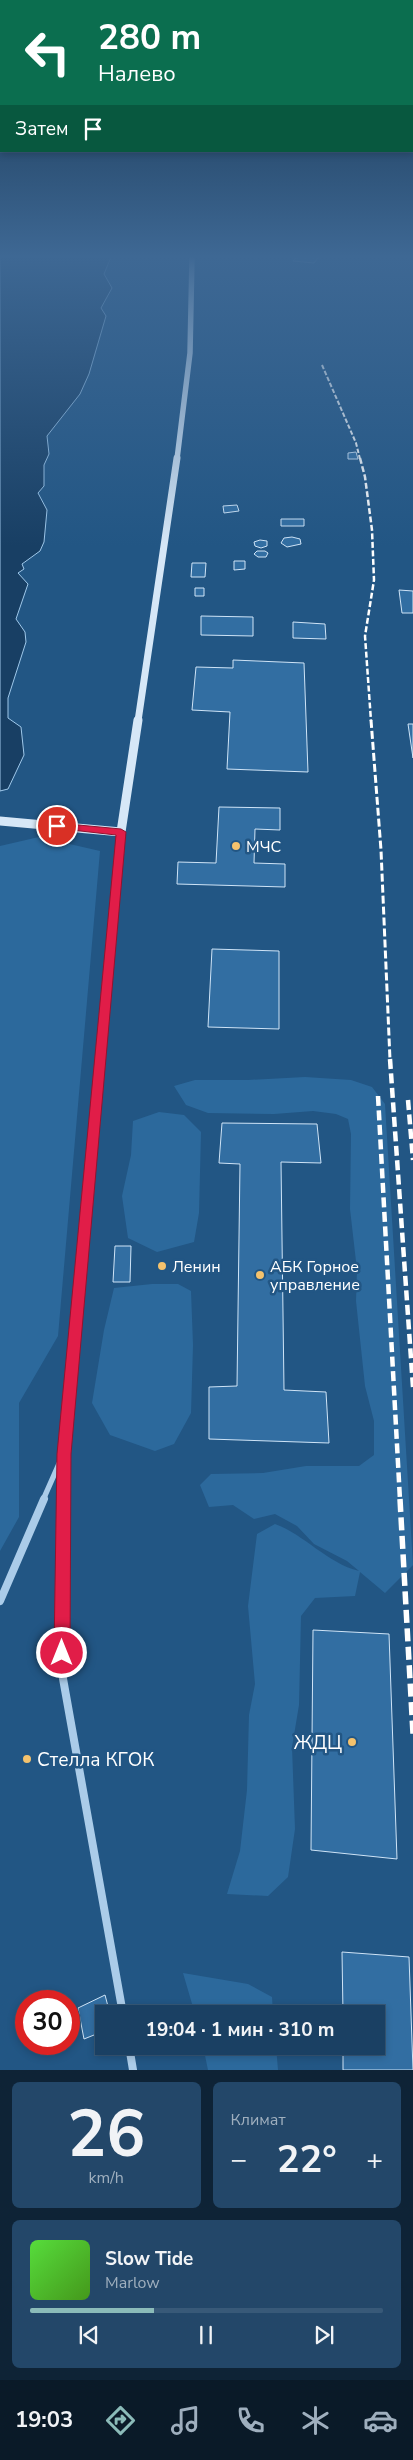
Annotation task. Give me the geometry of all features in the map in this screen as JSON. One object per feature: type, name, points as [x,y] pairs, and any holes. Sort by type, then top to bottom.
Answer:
[{"type":"street","points":[[121,2005],[62,1673],[64,1454],[121,832],[172,496],[190,354]]},
{"type":"street","points":[[0,821],[121,832]]},
{"type":"street","points":[[0,1601],[64,1454]]},
{"type":"street","points":[[130,2055],[133,2070]]},
{"type":"shaded area","points":[[0,354],[95,354],[80,394],[47,436],[49,454],[44,465],[44,486],[38,493],[47,510],[44,542],[40,551],[22,564],[24,569],[18,573],[28,584],[16,619],[25,632],[26,642],[8,698],[8,718],[21,727],[24,755],[8,789],[0,791]]},
{"type":"shaded area","points":[[39,837],[100,851],[58,1336],[19,1403],[19,1517],[0,1551],[0,846]]},
{"type":"shaded area","points":[[305,1077],[351,1080],[372,1087],[385,1104],[413,1565],[385,1593],[360,1572],[355,1596],[315,1598],[301,1616],[299,1705],[292,1747],[295,1829],[288,1877],[268,1896],[227,1894],[240,1851],[247,1790],[249,1715],[255,1684],[248,1606],[257,1534],[275,1524],[296,1535],[326,1556],[359,1571],[347,1561],[314,1544],[297,1526],[275,1514],[254,1519],[233,1505],[209,1507],[200,1485],[211,1474],[263,1473],[306,1466],[359,1466],[374,1455],[374,1421],[365,1386],[356,1301],[357,1270],[350,1209],[351,1134],[348,1119],[336,1114],[313,1111],[274,1114],[208,1113],[186,1105],[174,1086],[195,1080]]},
{"type":"shaded area","points":[[159,1112],[184,1115],[201,1132],[199,1213],[194,1242],[157,1252],[128,1238],[122,1196],[131,1155],[133,1121]]},
{"type":"shaded area","points":[[152,1284],[178,1284],[191,1291],[193,1345],[191,1413],[174,1444],[155,1451],[110,1435],[92,1403],[104,1330],[114,1288]]},
{"type":"shaded area","points":[[183,1973],[248,1984],[272,1997],[272,2005],[192,2005]]},
{"type":"shaded area","points":[[205,2055],[277,2055],[278,2070],[208,2070]]},
{"type":"building","points":[[356,452],[358,459],[348,459],[348,453]]},
{"type":"building","points":[[237,505],[239,511],[224,513],[223,506]]},
{"type":"building","points":[[281,519],[304,519],[304,526],[281,526]]},
{"type":"building","points":[[284,538],[300,539],[301,544],[287,547],[281,543]]},
{"type":"building","points":[[260,540],[267,541],[267,546],[261,548],[255,546],[254,542]]},
{"type":"building","points":[[257,551],[268,553],[266,557],[258,557],[254,554]]},
{"type":"building","points":[[234,561],[245,561],[245,569],[234,570]]},
{"type":"building","points":[[192,563],[206,563],[205,577],[191,577]]},
{"type":"building","points":[[195,588],[204,588],[204,596],[195,596]]},
{"type":"building","points":[[399,590],[413,591],[413,613],[402,613]]},
{"type":"building","points":[[201,616],[253,617],[253,636],[201,635]]},
{"type":"building","points":[[293,622],[325,624],[326,639],[293,638]]},
{"type":"building","points":[[233,660],[304,663],[308,772],[227,769],[230,712],[192,710],[196,667],[233,668]]},
{"type":"building","points":[[408,724],[413,724],[413,758]]},
{"type":"building","name":"МЧС","points":[[219,807],[280,808],[280,830],[255,829],[254,863],[285,864],[285,887],[177,884],[178,862],[216,863]]},
{"type":"building","points":[[212,949],[279,951],[279,1029],[208,1027]]},
{"type":"building","name":"АБК Горное управление","points":[[222,1123],[317,1124],[321,1163],[281,1162],[284,1390],[326,1392],[329,1443],[209,1439],[209,1387],[237,1386],[240,1164],[219,1163]]},
{"type":"building","points":[[115,1246],[131,1246],[130,1282],[113,1282]]},
{"type":"building","name":"ЖДЦ","points":[[313,1630],[389,1634],[397,1859],[311,1850]]},
{"type":"building","points":[[342,1952],[409,1957],[413,2070],[343,2070],[343,2055],[385,2055],[385,2005],[343,2005]]},
{"type":"building","points":[[105,1995],[108,2005],[95,2005],[95,2035],[84,2039],[80,2018],[80,2007]]},
{"type":"railway","points":[[322,365],[356,443],[360,459]]},
{"type":"railway","points":[[360,458],[365,477],[372,530],[374,580],[365,636],[371,721]]},
{"type":"railway","points":[[371,720],[381,850],[390,1060]]},
{"type":"railway","points":[[390,1059],[413,1387]]},
{"type":"railway","points":[[378,1096],[400,1500]]},
{"type":"railway","points":[[408,1100],[413,1160]]},
{"type":"railway","points":[[400,1499],[413,1734]]},
{"type":"place","name":"МЧС","points":[[236,846]]},
{"type":"place","name":"Ленин","points":[[162,1266]]},
{"type":"place","name":"АБК Горное управление","points":[[260,1275]]},
{"type":"place","name":"ЖДЦ","points":[[352,1742]]},
{"type":"place","name":"Стелла КГОК","points":[[27,1759]]},
{"type":"route","points":[[57,826],[121,832],[108,994],[64,1454],[62,1653]]}]
